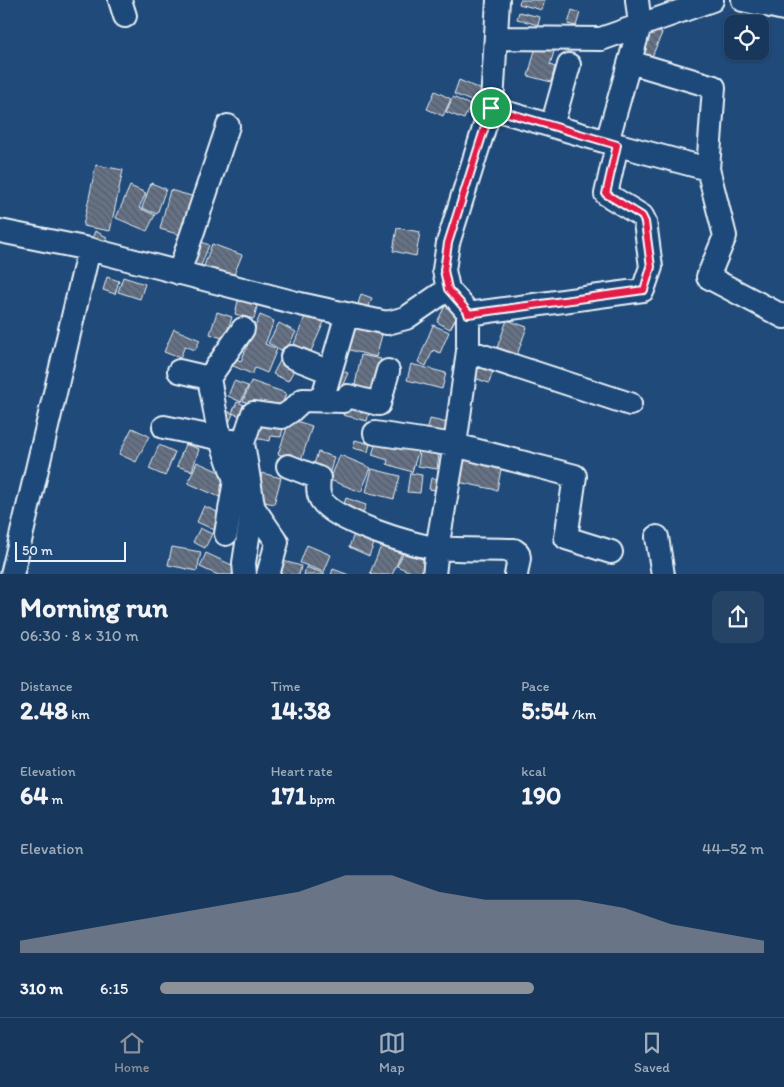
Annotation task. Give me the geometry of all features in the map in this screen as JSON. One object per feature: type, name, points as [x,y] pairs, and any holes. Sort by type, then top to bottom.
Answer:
[{"type":"street","points":[[434,574],[468,351],[468,312],[448,289],[444,270],[448,243],[491,108],[498,0]]},
{"type":"street","points":[[468,314],[644,290],[651,267],[645,222],[642,216],[606,194],[612,144],[640,25],[637,0]]},
{"type":"street","points":[[496,38],[601,39],[712,0]]},
{"type":"street","points":[[743,0],[784,9]]},
{"type":"street","points":[[630,62],[714,87],[708,169],[725,236],[708,277],[784,317]]},
{"type":"street","points":[[552,126],[569,66]]},
{"type":"street","points":[[491,108],[612,144],[708,169]]},
{"type":"street","points":[[179,273],[228,126]]},
{"type":"street","points":[[0,231],[89,249],[300,304],[387,323],[406,318],[448,289]]},
{"type":"street","points":[[12,574],[89,249]]},
{"type":"street","points":[[322,400],[347,314]]},
{"type":"street","points":[[226,534],[234,480],[220,438],[209,378],[243,329]]},
{"type":"street","points":[[468,351],[630,404]]},
{"type":"street","points":[[292,356],[330,372]]},
{"type":"street","points":[[179,371],[209,378]]},
{"type":"street","points":[[245,574],[244,564],[253,507],[243,443],[253,413],[282,417],[304,400],[343,402],[348,396],[379,404],[388,371]]},
{"type":"street","points":[[164,428],[243,443]]},
{"type":"street","points":[[375,433],[455,445],[575,476],[566,538],[612,552]]},
{"type":"street","points":[[288,466],[318,478],[318,490],[321,500],[333,513],[404,542],[437,548],[514,550],[520,558],[516,574]]},
{"type":"street","points":[[253,507],[277,542],[268,574]]},
{"type":"street","points":[[657,537],[663,574]]},
{"type":"building","points":[[520,0],[545,0],[542,10],[519,4]]},
{"type":"building","points":[[572,10],[580,13],[576,26],[568,24]]},
{"type":"building","points":[[519,12],[540,17],[538,25],[517,19]]},
{"type":"building","points":[[644,26],[662,33],[651,59],[634,52]]},
{"type":"building","points":[[537,43],[555,48],[550,65],[555,67],[551,82],[528,76]]},
{"type":"building","points":[[459,80],[482,90],[476,103],[454,94]]},
{"type":"building","points":[[435,91],[451,99],[443,116],[427,109]]},
{"type":"building","points":[[453,97],[470,105],[464,119],[446,112]]},
{"type":"building","points":[[96,165],[123,170],[110,231],[83,226]]},
{"type":"building","points":[[151,183],[166,189],[157,214],[142,208]]},
{"type":"building","points":[[130,186],[146,193],[139,208],[155,215],[147,231],[116,218]]},
{"type":"building","points":[[170,190],[195,197],[184,236],[160,229]]},
{"type":"building","points":[[397,228],[420,232],[416,256],[393,251]]},
{"type":"building","points":[[95,231],[107,237],[102,248],[90,243]]},
{"type":"building","points":[[195,239],[209,245],[200,268],[186,262]]},
{"type":"building","points":[[212,244],[242,255],[233,277],[204,266]]},
{"type":"building","points":[[107,277],[119,281],[115,294],[103,290]]},
{"type":"building","points":[[123,277],[145,284],[140,299],[118,292]]},
{"type":"building","points":[[361,294],[372,298],[366,315],[356,311]]},
{"type":"building","points":[[239,297],[258,302],[254,319],[235,314]]},
{"type":"building","points":[[447,302],[461,309],[450,329],[437,322]]},
{"type":"building","points":[[217,312],[232,317],[225,339],[210,334]]},
{"type":"building","points":[[306,314],[324,322],[311,351],[294,344]]},
{"type":"building","points":[[260,315],[274,321],[265,344],[277,349],[267,373],[255,368],[252,374],[226,363],[229,356],[241,361]]},
{"type":"building","points":[[507,320],[527,327],[517,355],[497,348]]},
{"type":"building","points":[[279,323],[296,332],[285,352],[268,343]]},
{"type":"building","points":[[345,325],[382,335],[376,357],[339,347]]},
{"type":"building","points":[[433,325],[449,332],[440,353],[433,350],[426,366],[418,362]]},
{"type":"building","points":[[174,329],[200,340],[195,350],[185,346],[180,358],[164,352]]},
{"type":"building","points":[[283,355],[298,363],[288,381],[273,374]]},
{"type":"building","points":[[361,355],[381,359],[373,399],[353,395]]},
{"type":"building","points":[[411,364],[446,373],[442,389],[407,380]]},
{"type":"building","points":[[476,365],[493,371],[489,383],[471,377]]},
{"type":"building","points":[[335,368],[348,373],[337,398]]},
{"type":"building","points":[[234,381],[248,386],[241,402],[228,396]]},
{"type":"building","points":[[251,381],[286,393],[279,414],[243,401]]},
{"type":"building","points":[[348,398],[371,405],[367,421],[343,415]]},
{"type":"building","points":[[237,402],[253,408],[249,419],[232,413]]},
{"type":"building","points":[[224,409],[233,414],[227,427]]},
{"type":"building","points":[[254,414],[285,419],[281,437],[271,436],[270,441],[249,437]]},
{"type":"building","points":[[290,419],[312,426],[301,461],[278,454]]},
{"type":"building","points":[[430,419],[452,424],[448,440],[426,435]]},
{"type":"building","points":[[132,428],[149,436],[136,462],[119,454]]},
{"type":"building","points":[[377,439],[418,452],[412,472],[387,464],[388,460],[372,455]]},
{"type":"building","points":[[355,440],[370,444],[368,452],[353,448]]},
{"type":"building","points":[[421,443],[440,446],[437,469],[418,466]]},
{"type":"building","points":[[185,444],[199,449],[192,471],[177,466]]},
{"type":"building","points":[[159,445],[175,452],[165,476],[149,469]]},
{"type":"building","points":[[318,452],[334,457],[329,475],[312,470]]},
{"type":"building","points":[[340,455],[371,468],[361,492],[330,480]]},
{"type":"building","points":[[459,455],[502,464],[497,490],[453,481]]},
{"type":"building","points":[[197,462],[233,478],[224,499],[188,483]]},
{"type":"building","points":[[372,469],[400,476],[394,499],[366,492]]},
{"type":"building","points":[[262,473],[281,478],[274,504],[256,500]]},
{"type":"building","points":[[410,473],[422,475],[420,493],[407,492]]},
{"type":"building","points":[[431,478],[442,480],[441,491],[429,489]]},
{"type":"building","points":[[346,498],[366,505],[360,520],[341,513]]},
{"type":"building","points":[[204,506],[224,515],[217,531],[197,522]]},
{"type":"building","points":[[200,528],[212,534],[205,548],[193,542]]},
{"type":"building","points":[[356,529],[377,537],[369,556],[349,547]]},
{"type":"building","points":[[384,539],[404,548],[392,574],[370,573]]},
{"type":"building","points":[[307,545],[331,555],[324,572],[300,563]]},
{"type":"building","points":[[172,547],[201,552],[197,571],[168,565]]},
{"type":"building","points":[[404,552],[427,561],[421,574],[415,574],[397,566]]},
{"type":"building","points":[[206,553],[236,567],[233,574],[216,574],[200,567]]},
{"type":"building","points":[[276,559],[301,566],[299,574],[271,574]]},
{"type":"building","points":[[306,567],[325,574],[304,574]]},
{"type":"building","points":[[333,569],[346,574],[331,574]]},
{"type":"route","points":[[491,108],[617,145],[606,194],[642,216],[645,222],[651,267],[644,290],[468,314],[448,289],[444,270],[448,243],[491,108]]}]
